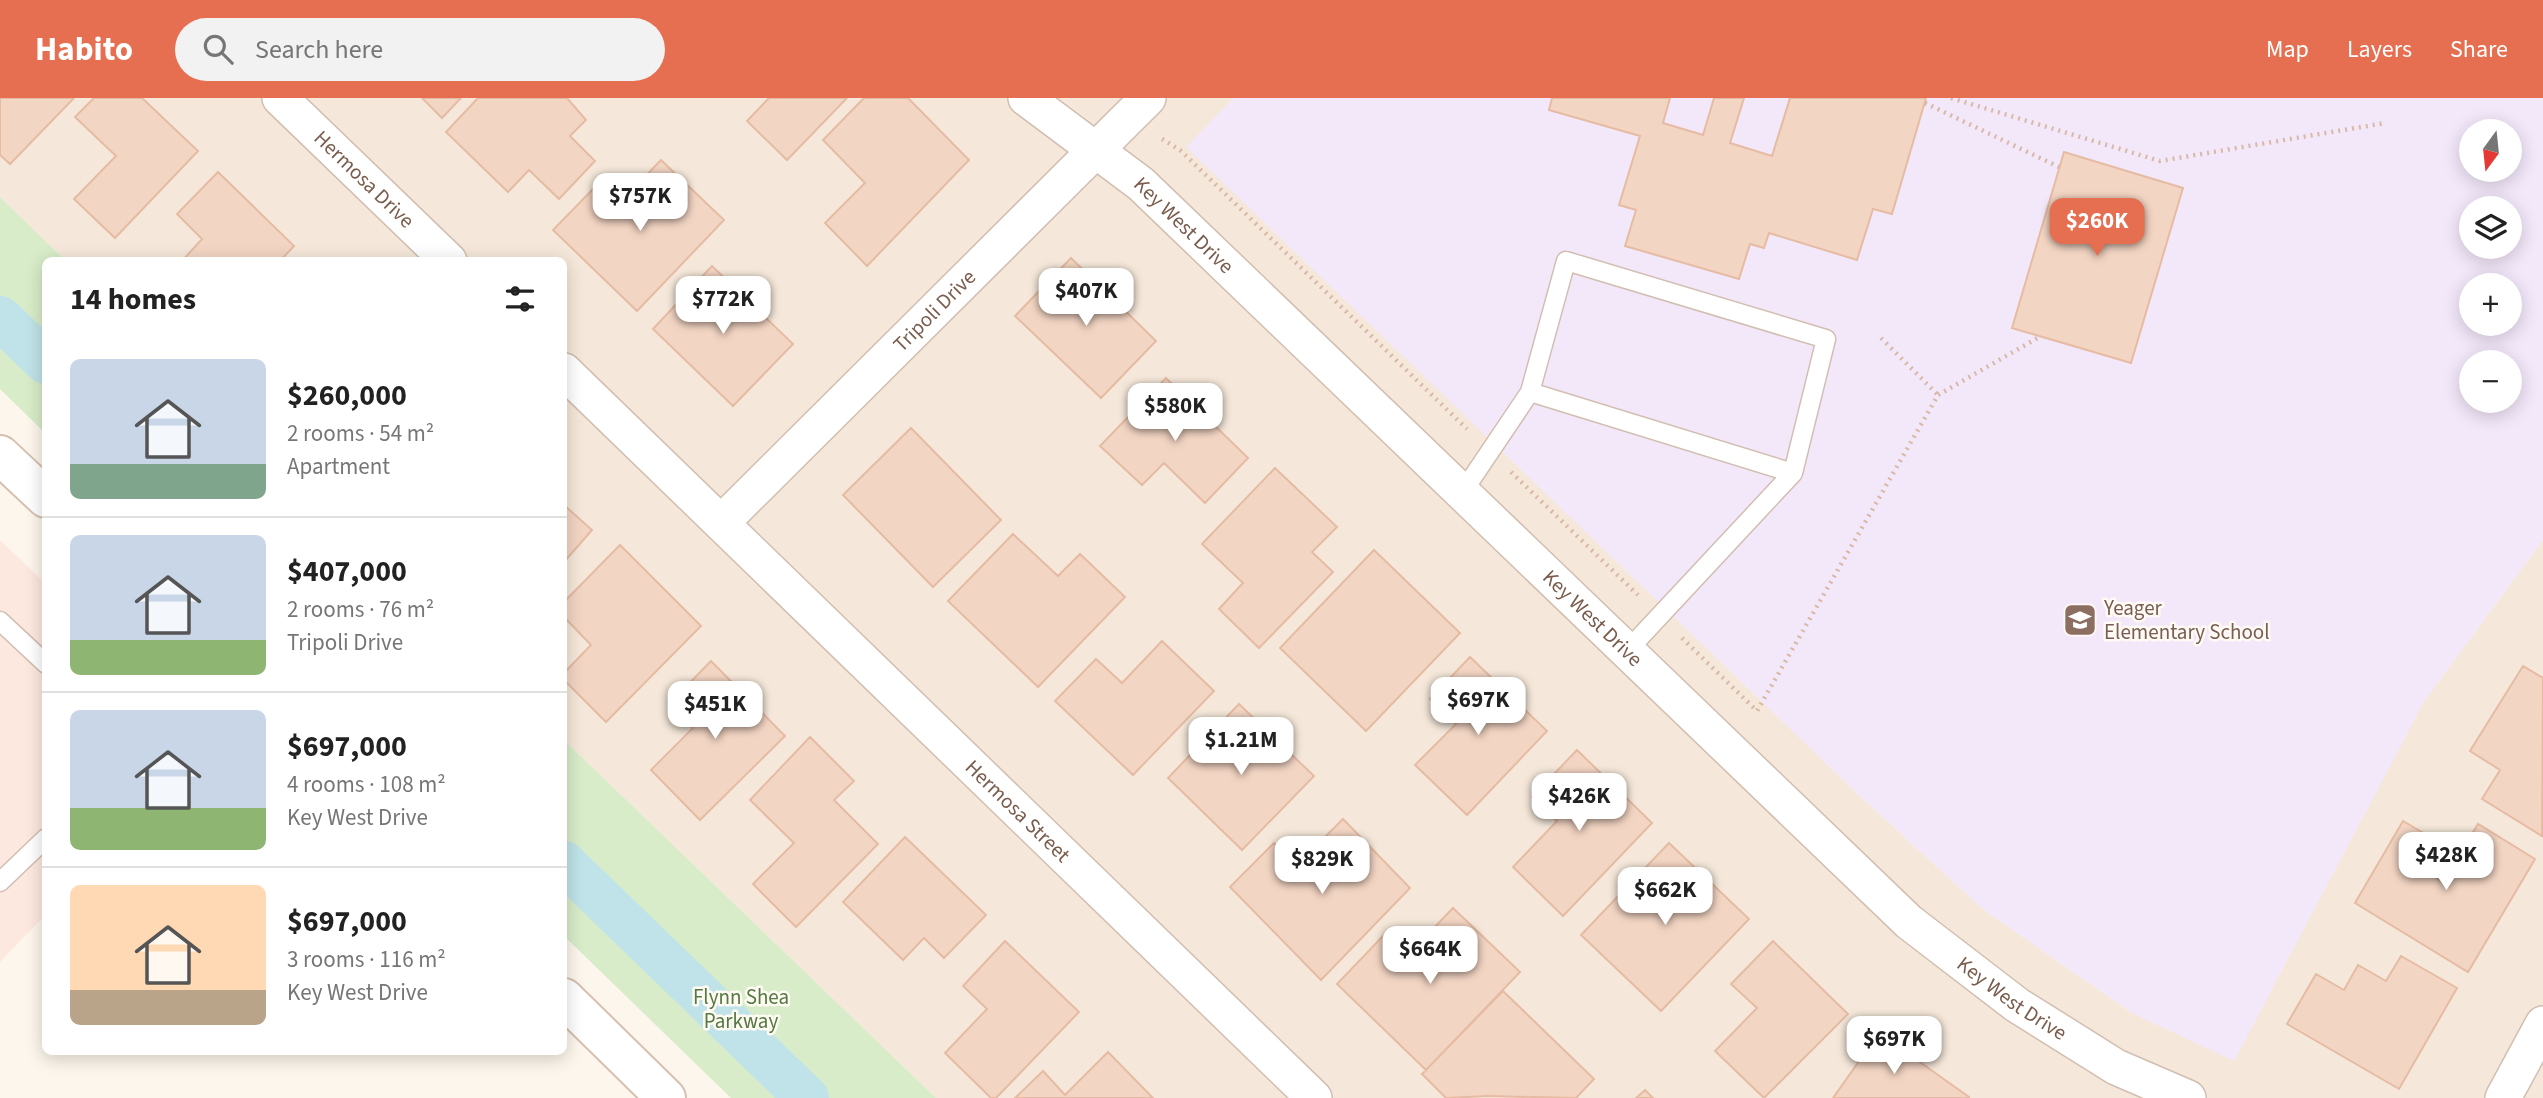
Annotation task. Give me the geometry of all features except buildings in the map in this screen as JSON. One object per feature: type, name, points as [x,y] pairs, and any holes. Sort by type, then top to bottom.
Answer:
[{"type":"street","name":"Hermosa Drive","points":[[280,98],[445,257]]},
{"type":"street","name":"Key West Drive","points":[[1026,98],[1141,184],[1909,922],[2017,1005],[2116,1067],[2188,1098]]},
{"type":"street","name":"Tripoli Drive","points":[[721,523],[1148,98]]},
{"type":"street","points":[[567,374],[721,523]]},
{"type":"street","points":[[0,455],[42,494]]},
{"type":"street","name":"Hermosa Street","points":[[721,523],[1314,1098]]},
{"type":"street","points":[[567,1001],[666,1098]]},
{"type":"street","points":[[2503,1098],[2543,1024]]},
{"type":"lane","points":[[1462,493],[1530,392],[1566,261],[1826,339],[1793,472],[1661,618],[1627,651]]},
{"type":"lane","points":[[1530,392],[1793,472]]},
{"type":"lane","points":[[0,621],[42,660]]},
{"type":"lane","points":[[0,882],[42,842]]},
{"type":"path","points":[[1951,98],[2160,161],[2385,123]]},
{"type":"path","points":[[1925,103],[2059,167]]},
{"type":"path","points":[[1881,338],[1938,395]]},
{"type":"shaded area","points":[[0,98],[1234,98],[1187,147],[1863,799],[1984,910],[2132,1013],[2425,700],[2543,540],[2543,1098],[936,1098],[567,743],[567,257],[62,257],[0,197]]},
{"type":"shaded area","name":"Yeager Elementary School","points":[[1234,98],[2543,98],[2543,540],[2425,700],[2234,1061],[2132,1013],[1984,910],[1863,799],[1186,147]]},
{"type":"shaded area","points":[[0,540],[42,580],[42,918],[0,962]]},
{"type":"green space","points":[[0,197],[62,257],[42,257],[42,430],[0,389]]},
{"type":"green space","name":"Flynn Shea Parkway","points":[[567,743],[936,1098],[731,1098],[567,939]]},
{"type":"waterway","points":[[0,318],[42,358]]},
{"type":"waterway","points":[[567,866],[807,1098]]},
{"type":"place","name":"Yeager Elementary School","points":[[2080,620]]}]
